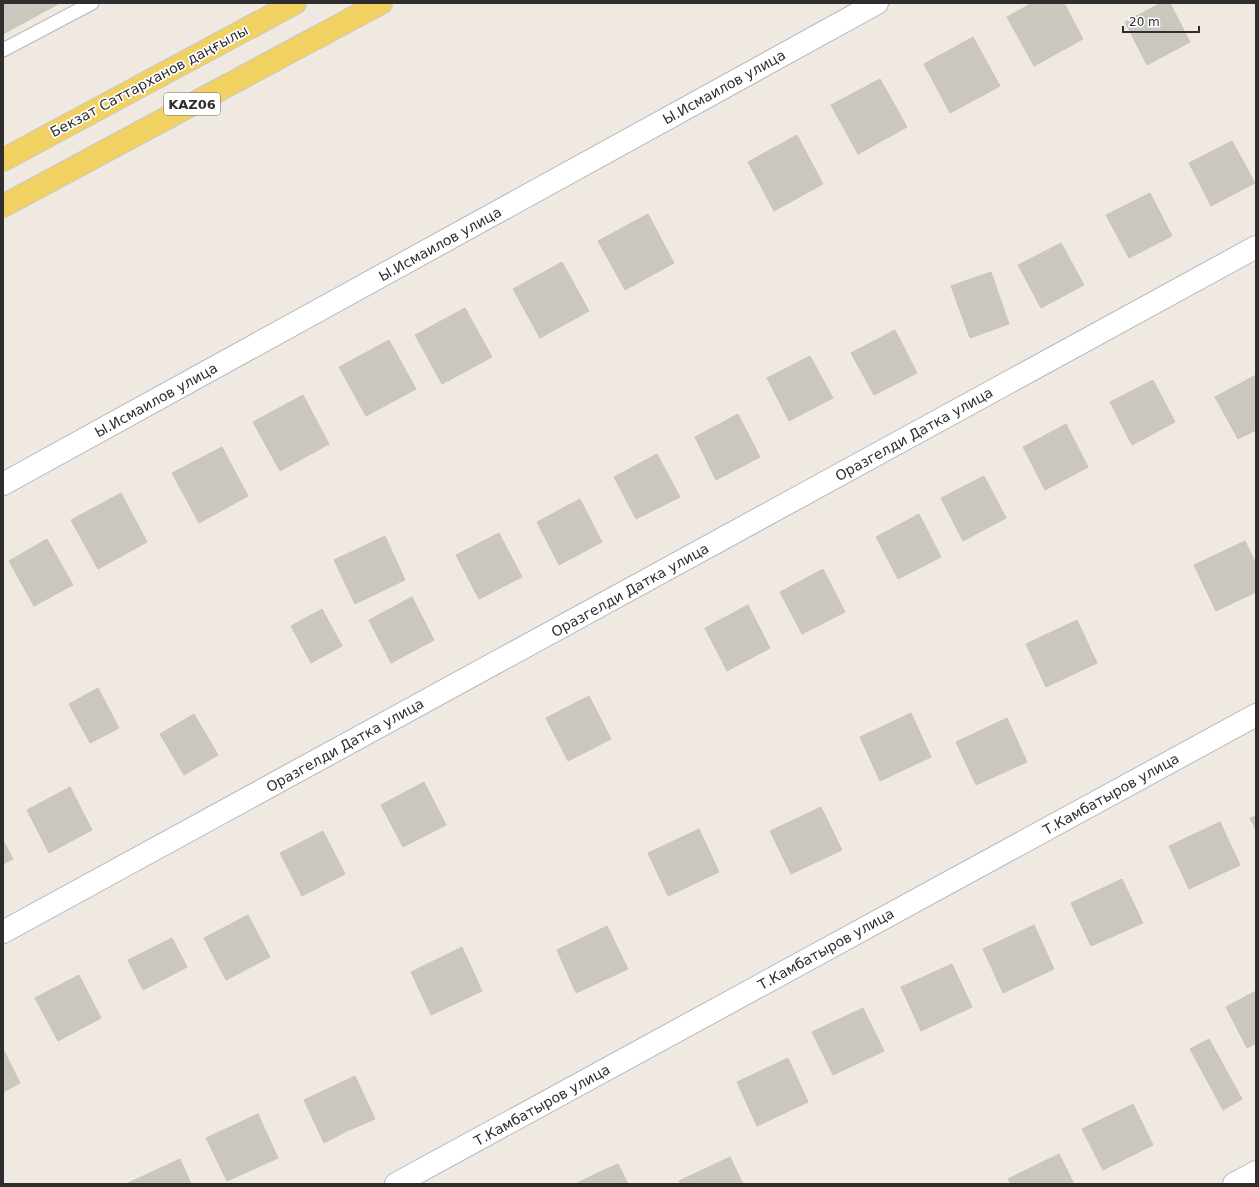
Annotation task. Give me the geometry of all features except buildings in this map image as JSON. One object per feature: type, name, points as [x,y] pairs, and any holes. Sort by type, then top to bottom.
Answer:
[{"type":"main road","name":"Бекзат Саттарханов даңғылы","points":[[3,160],[295,3]]},
{"type":"main road","name":"KАZ06","points":[[3,206],[381,3]]},
{"type":"street","name":"Ы.Исмаилов улица","points":[[3,484],[877,3]]},
{"type":"street","name":"Оразгелди Датка улица","points":[[3,932],[1256,247]]},
{"type":"street","name":"Т.Камбатыров улица","points":[[396,1184],[1256,715]]},
{"type":"street","points":[[1234,1184],[1256,1172]]},
{"type":"lane","points":[[3,50],[92,3]]}]
